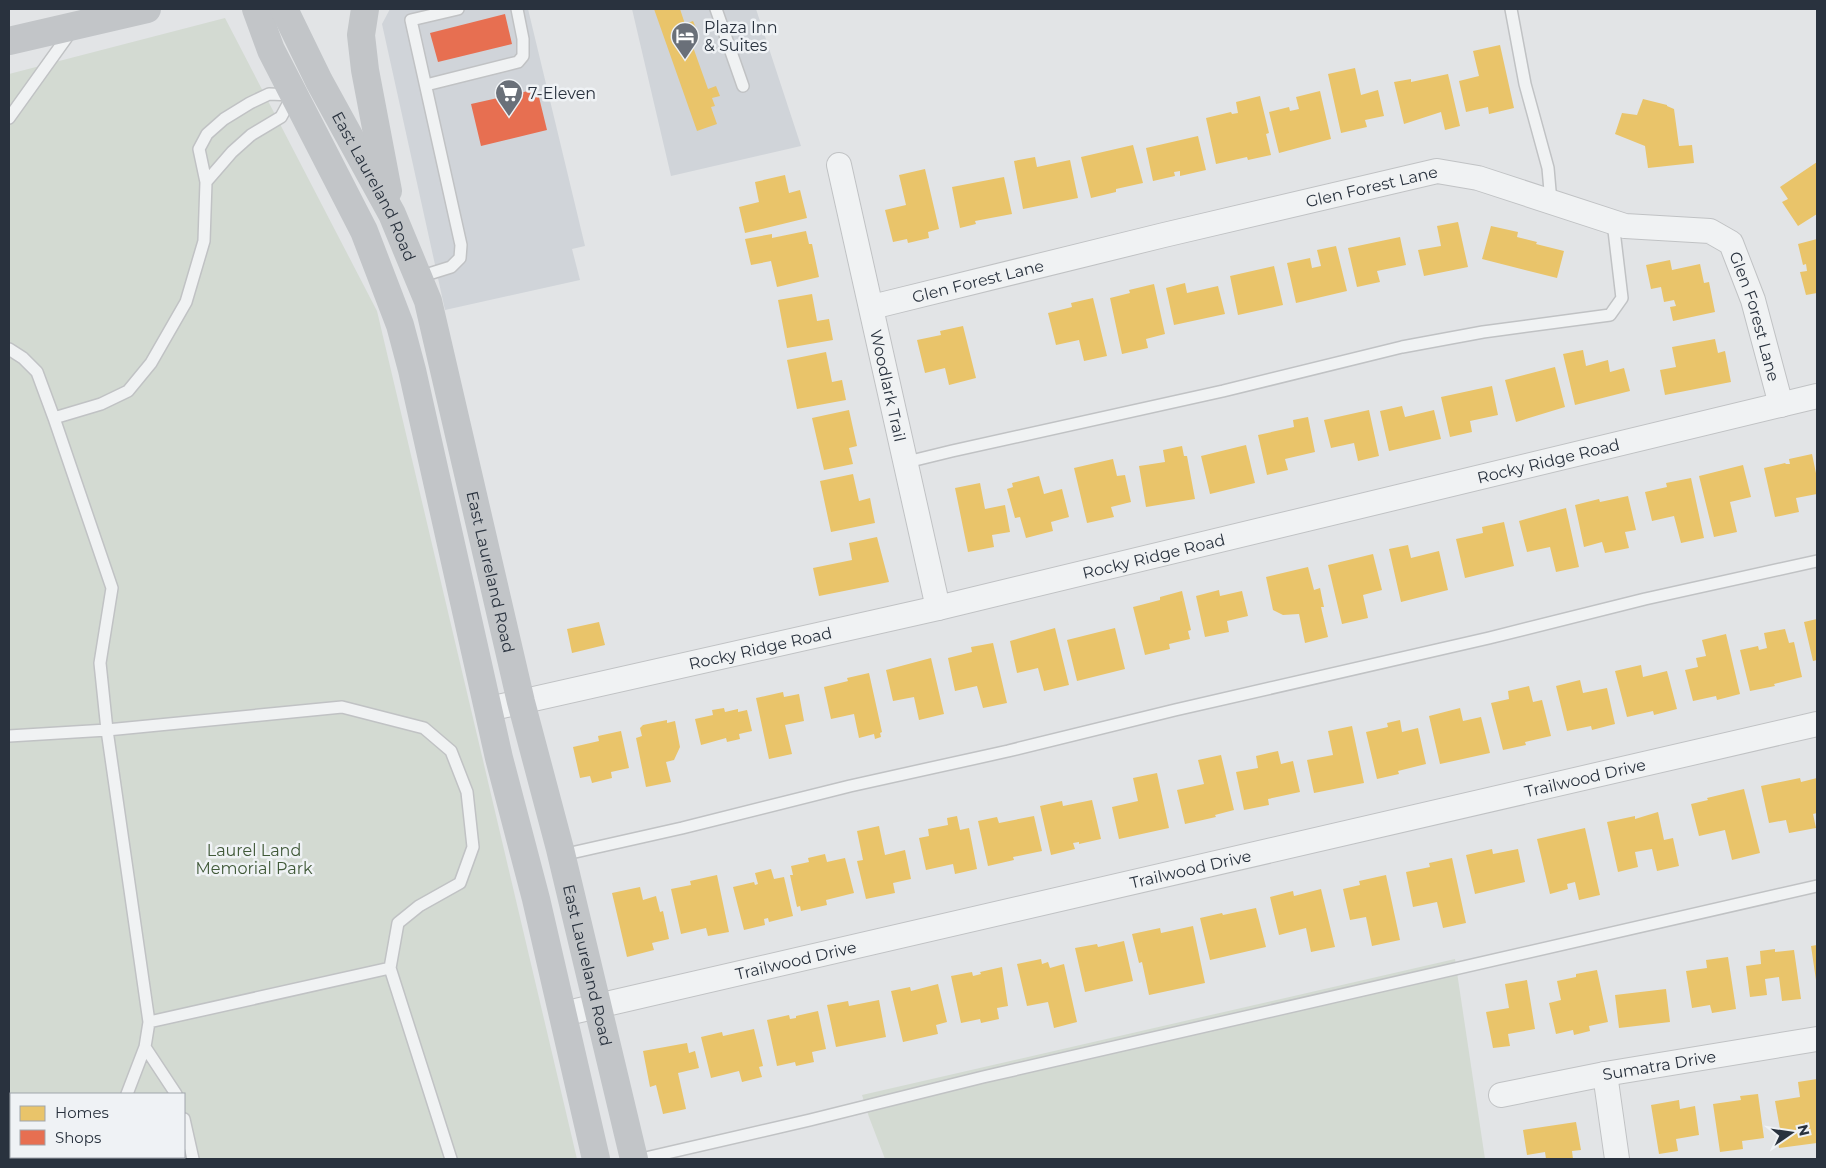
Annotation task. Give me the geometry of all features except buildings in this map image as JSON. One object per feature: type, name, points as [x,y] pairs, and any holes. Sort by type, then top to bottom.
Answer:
[{"type":"main road","points":[[9,41],[146,9]]},
{"type":"main road","name":"East Laureland Road","points":[[256,9],[271,50],[364,231],[400,325],[414,379],[510,805],[530,874],[596,1159]]},
{"type":"main road","name":"East Laureland Road","points":[[284,9],[319,81],[392,214],[428,301],[521,702],[562,855],[634,1159]]},
{"type":"main road","points":[[364,9],[361,35],[365,70],[392,214]]},
{"type":"main road","points":[[294,95],[319,81]]},
{"type":"street","name":"Woodlark Trail","points":[[839,165],[938,608]]},
{"type":"street","name":"Glen Forest Lane","points":[[872,307],[1164,235],[1437,171],[1478,178],[1625,226],[1710,231],[1731,243],[1754,300],[1781,405]]},
{"type":"street","name":"Rocky Ridge Road","points":[[489,710],[938,608],[1817,396]]},
{"type":"street","name":"Trailwood Drive","points":[[563,1014],[1817,724]]},
{"type":"street","name":"Sumatra Drive","points":[[1501,1095],[1605,1074],[1817,1039]]},
{"type":"street","points":[[1605,1074],[1617,1159]]},
{"type":"lane","points":[[418,278],[451,268],[460,258],[461,245],[411,20],[458,9]]},
{"type":"lane","points":[[426,85],[518,62],[523,56],[523,40],[518,9]]},
{"type":"lane","points":[[716,9],[743,86]]},
{"type":"lane","points":[[1511,9],[1525,84],[1548,168],[1552,202]]},
{"type":"lane","points":[[9,118],[75,26]]},
{"type":"lane","points":[[54,418],[101,404],[128,391],[151,363],[186,302],[204,241],[206,182],[199,149],[207,134],[224,119],[269,94],[294,95],[281,116],[251,135],[232,152],[206,182]]},
{"type":"lane","points":[[906,462],[1213,394],[1402,347],[1483,332],[1610,316],[1622,298],[1613,222]]},
{"type":"lane","points":[[9,349],[23,358],[37,372],[112,588],[100,663],[107,730],[149,1022],[145,1047],[127,1093]]},
{"type":"lane","points":[[562,855],[682,828],[850,786],[1008,752],[1174,710],[1489,638],[1645,599],[1817,561]]},
{"type":"lane","points":[[9,736],[107,730],[342,707],[424,728],[451,751],[467,792],[474,847],[460,883],[419,906],[398,923],[390,968],[451,1159]]},
{"type":"lane","points":[[641,1159],[983,1077],[1817,886]]},
{"type":"lane","points":[[149,1022],[390,968]]},
{"type":"lane","points":[[145,1047],[175,1093]]},
{"type":"lane","points":[[185,1123],[193,1159]]},
{"type":"shaded area","points":[[390,9],[528,9],[585,246],[572,249],[580,280],[445,310],[382,24]]},
{"type":"shaded area","points":[[632,9],[756,9],[801,146],[671,176]]},
{"type":"green space","name":"Laurel Land Memorial Park","points":[[225,18],[377,311],[577,1159],[9,1159],[9,74]]},
{"type":"green space","points":[[1455,959],[1485,1159],[885,1159],[862,1095]]},
{"type":"place","name":"Plaza Inn & Suites","points":[[685,60]]},
{"type":"place","name":"7-Eleven","points":[[509,117]]}]
